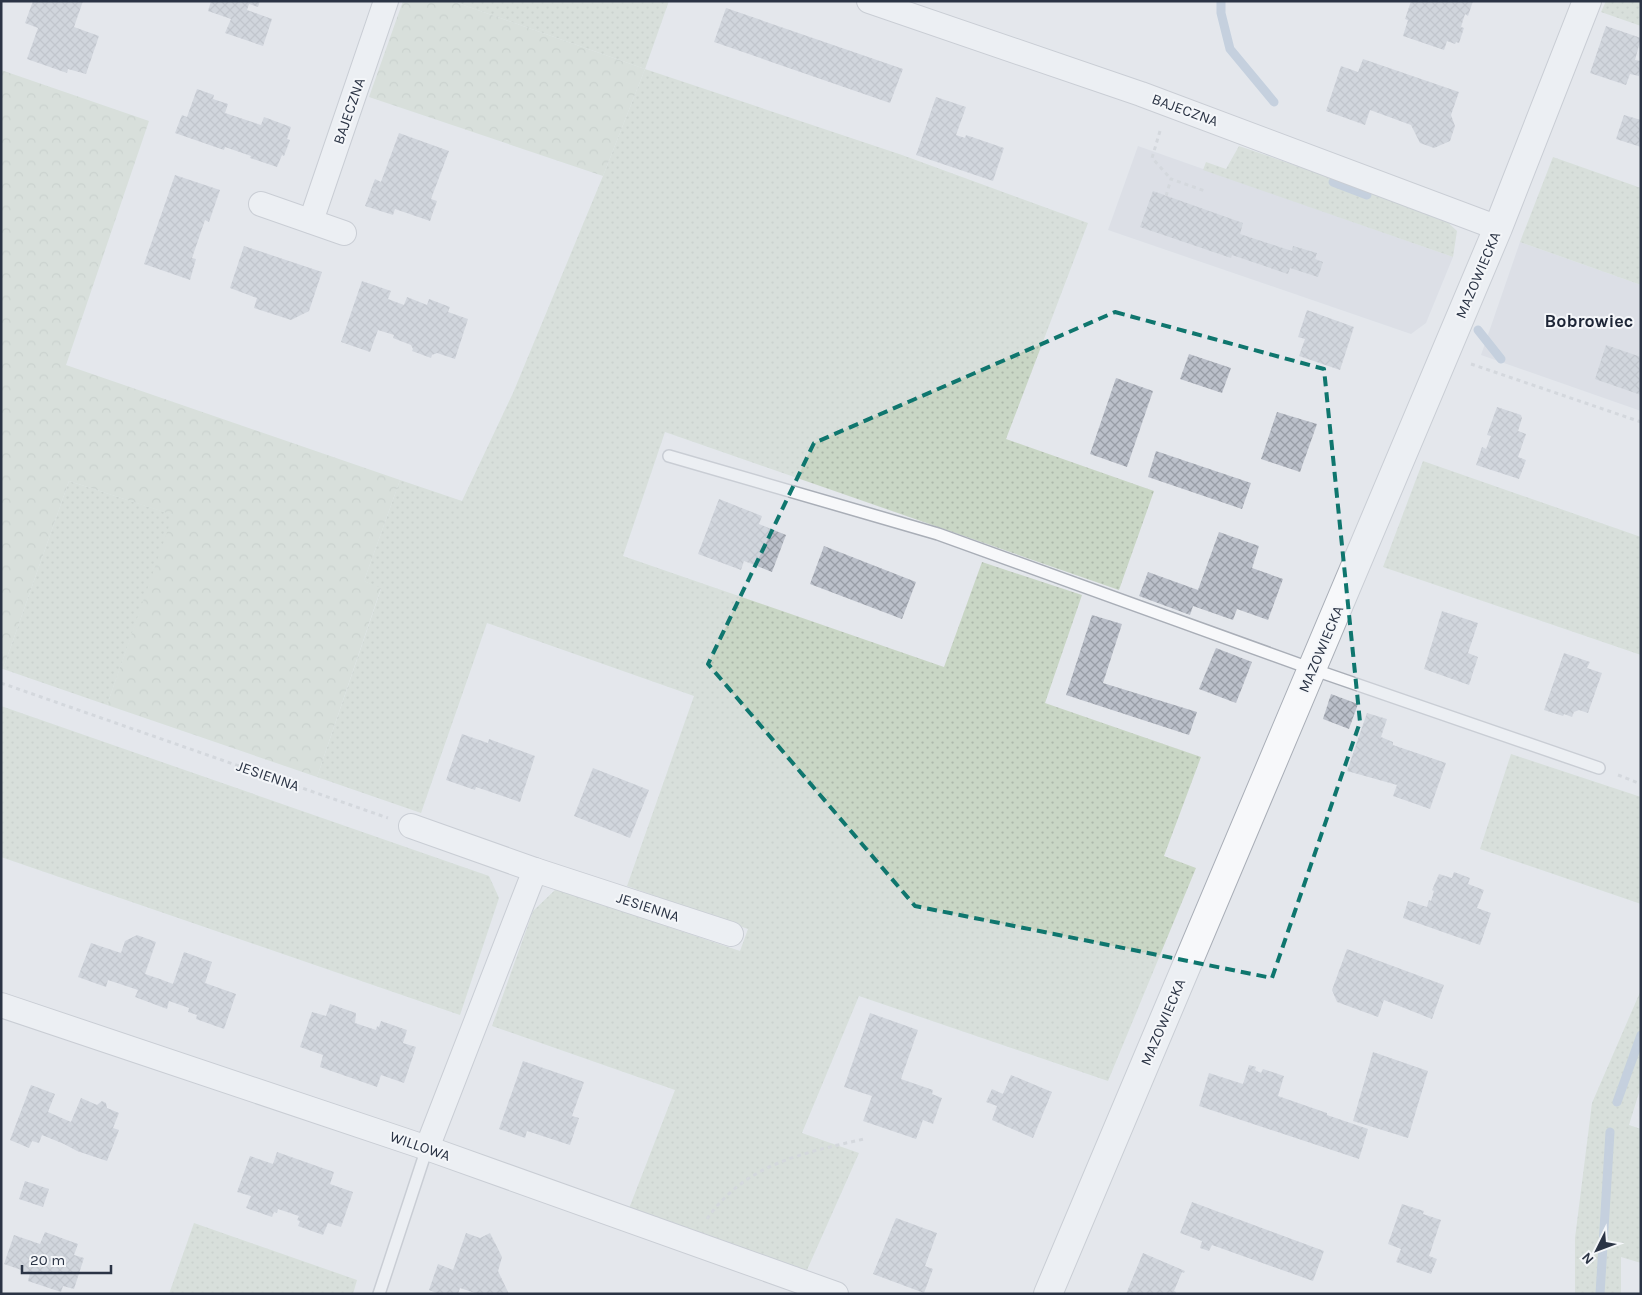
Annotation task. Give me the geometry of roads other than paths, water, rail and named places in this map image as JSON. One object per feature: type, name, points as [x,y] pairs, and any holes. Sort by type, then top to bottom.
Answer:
[{"type":"street","name":"BAJECZNA","points":[[311,221],[386,1]]},
{"type":"street","name":"BAJECZNA","points":[[869,1],[1168,104],[1498,228]]},
{"type":"street","name":"MAZOWIECKA","points":[[1048,1294],[1498,228],[1587,1]]},
{"type":"street","points":[[261,204],[344,232]]},
{"type":"street","name":"JESIENNA","points":[[411,826],[536,870],[732,934]]},
{"type":"street","points":[[427,1148],[536,870]]},
{"type":"street","name":"WILLOWA","points":[[1,1005],[427,1148],[836,1294]]},
{"type":"lane","points":[[669,456],[938,534],[1312,669],[1599,768]]},
{"type":"lane","points":[[379,1294],[427,1148]]},
{"type":"waterway","points":[[1221,1],[1221,13],[1230,49],[1274,102]]},
{"type":"waterway","points":[[1333,182],[1367,195]]},
{"type":"waterway","points":[[1478,330],[1501,359]]},
{"type":"waterway","points":[[1617,1102],[1641,1035]]},
{"type":"waterway","points":[[1600,1294],[1610,1132]]},
{"type":"district","name":"Bobrowiec","points":[[1589,321]]}]
